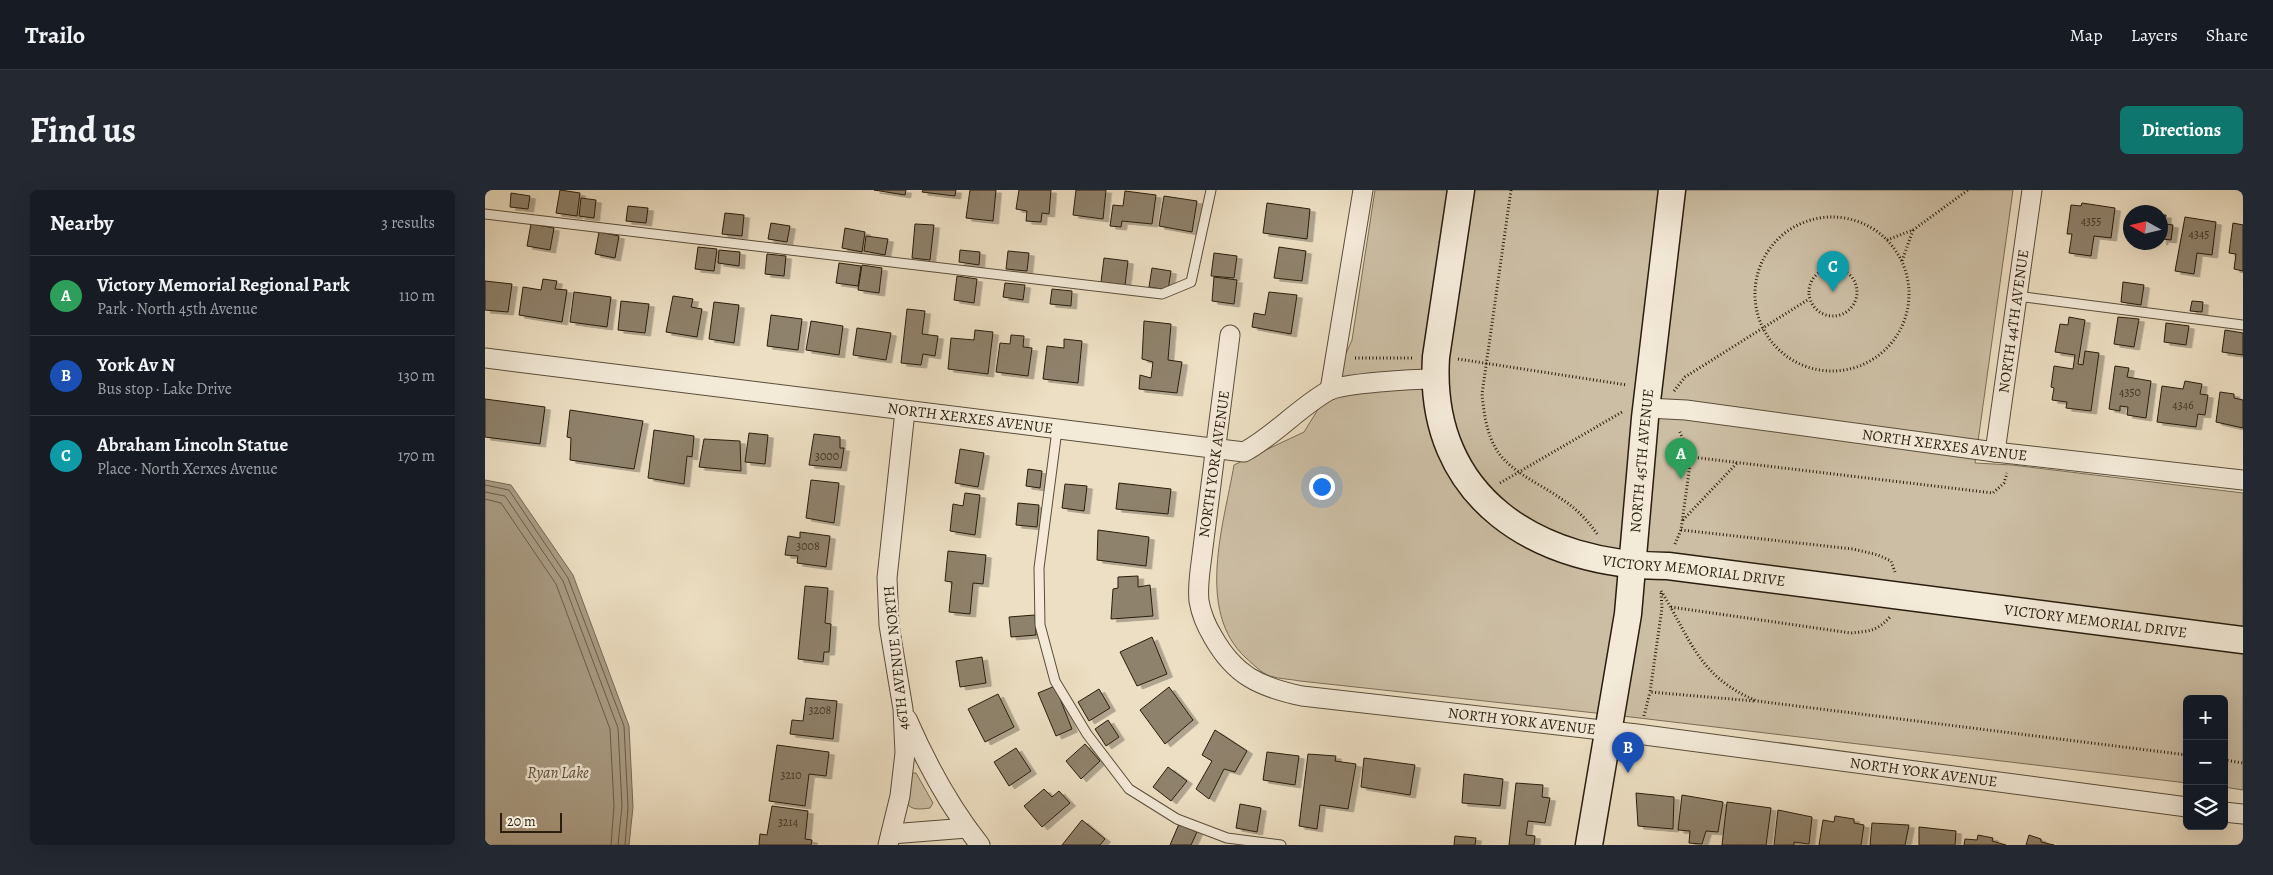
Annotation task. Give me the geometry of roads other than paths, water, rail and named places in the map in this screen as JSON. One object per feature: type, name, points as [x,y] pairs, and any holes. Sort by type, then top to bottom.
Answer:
[{"type":"street","points":[[1330,390],[1337,360],[1363,190]]},
{"type":"street","name":"VICTORY MEMORIAL DRIVE","points":[[1461,190],[1434,379],[1442,423],[1449,447],[1462,470],[1484,501],[1507,522],[1539,541],[1600,562],[1632,566],[1668,566],[2243,640]]},
{"type":"street","name":"NORTH 45TH AVENUE","points":[[1589,845],[1628,614],[1632,566],[1635,410],[1672,190]]},
{"type":"street","name":"NORTH 44TH AVENUE","points":[[2003,453],[2017,296],[2032,190]]},
{"type":"street","name":"NORTH YORK AVENUE","points":[[1230,335],[1199,571],[1199,601],[1209,629],[1220,650],[1245,676],[1273,690],[1301,696],[1609,732],[2183,806]]},
{"type":"street","name":"NORTH XERXES AVENUE","points":[[485,358],[1244,452],[1259,444],[1277,428],[1330,390],[1405,379],[1434,379]]},
{"type":"street","name":"NORTH XERXES AVENUE","points":[[1635,410],[1686,410],[2003,453],[2243,480]]},
{"type":"street","name":"46TH AVENUE NORTH","points":[[890,840],[900,796],[905,753],[903,709],[889,625],[887,578],[905,411]]},
{"type":"street","points":[[903,709],[926,764],[956,815],[980,845]]},
{"type":"street","points":[[2228,812],[2243,814]]},
{"type":"street","points":[[890,840],[967,828]]},
{"type":"lane","points":[[485,214],[1161,294],[1191,282],[1211,190]]},
{"type":"lane","points":[[2017,296],[2243,325]]},
{"type":"lane","points":[[1057,430],[1039,568],[1040,625],[1055,681],[1087,734],[1129,789],[1177,819],[1227,838],[1281,845]]},
{"type":"water","name":"Ryan Lake","points":[[485,480],[511,485],[573,575],[629,726],[633,807],[629,845],[485,845]]},
{"type":"place","name":"Abraham Lincoln Statue","points":[[1833,292]]},
{"type":"place","name":"Victory Memorial Regional Park","points":[[1681,479]]},
{"type":"place","name":"York Av N","points":[[1628,773]]}]
